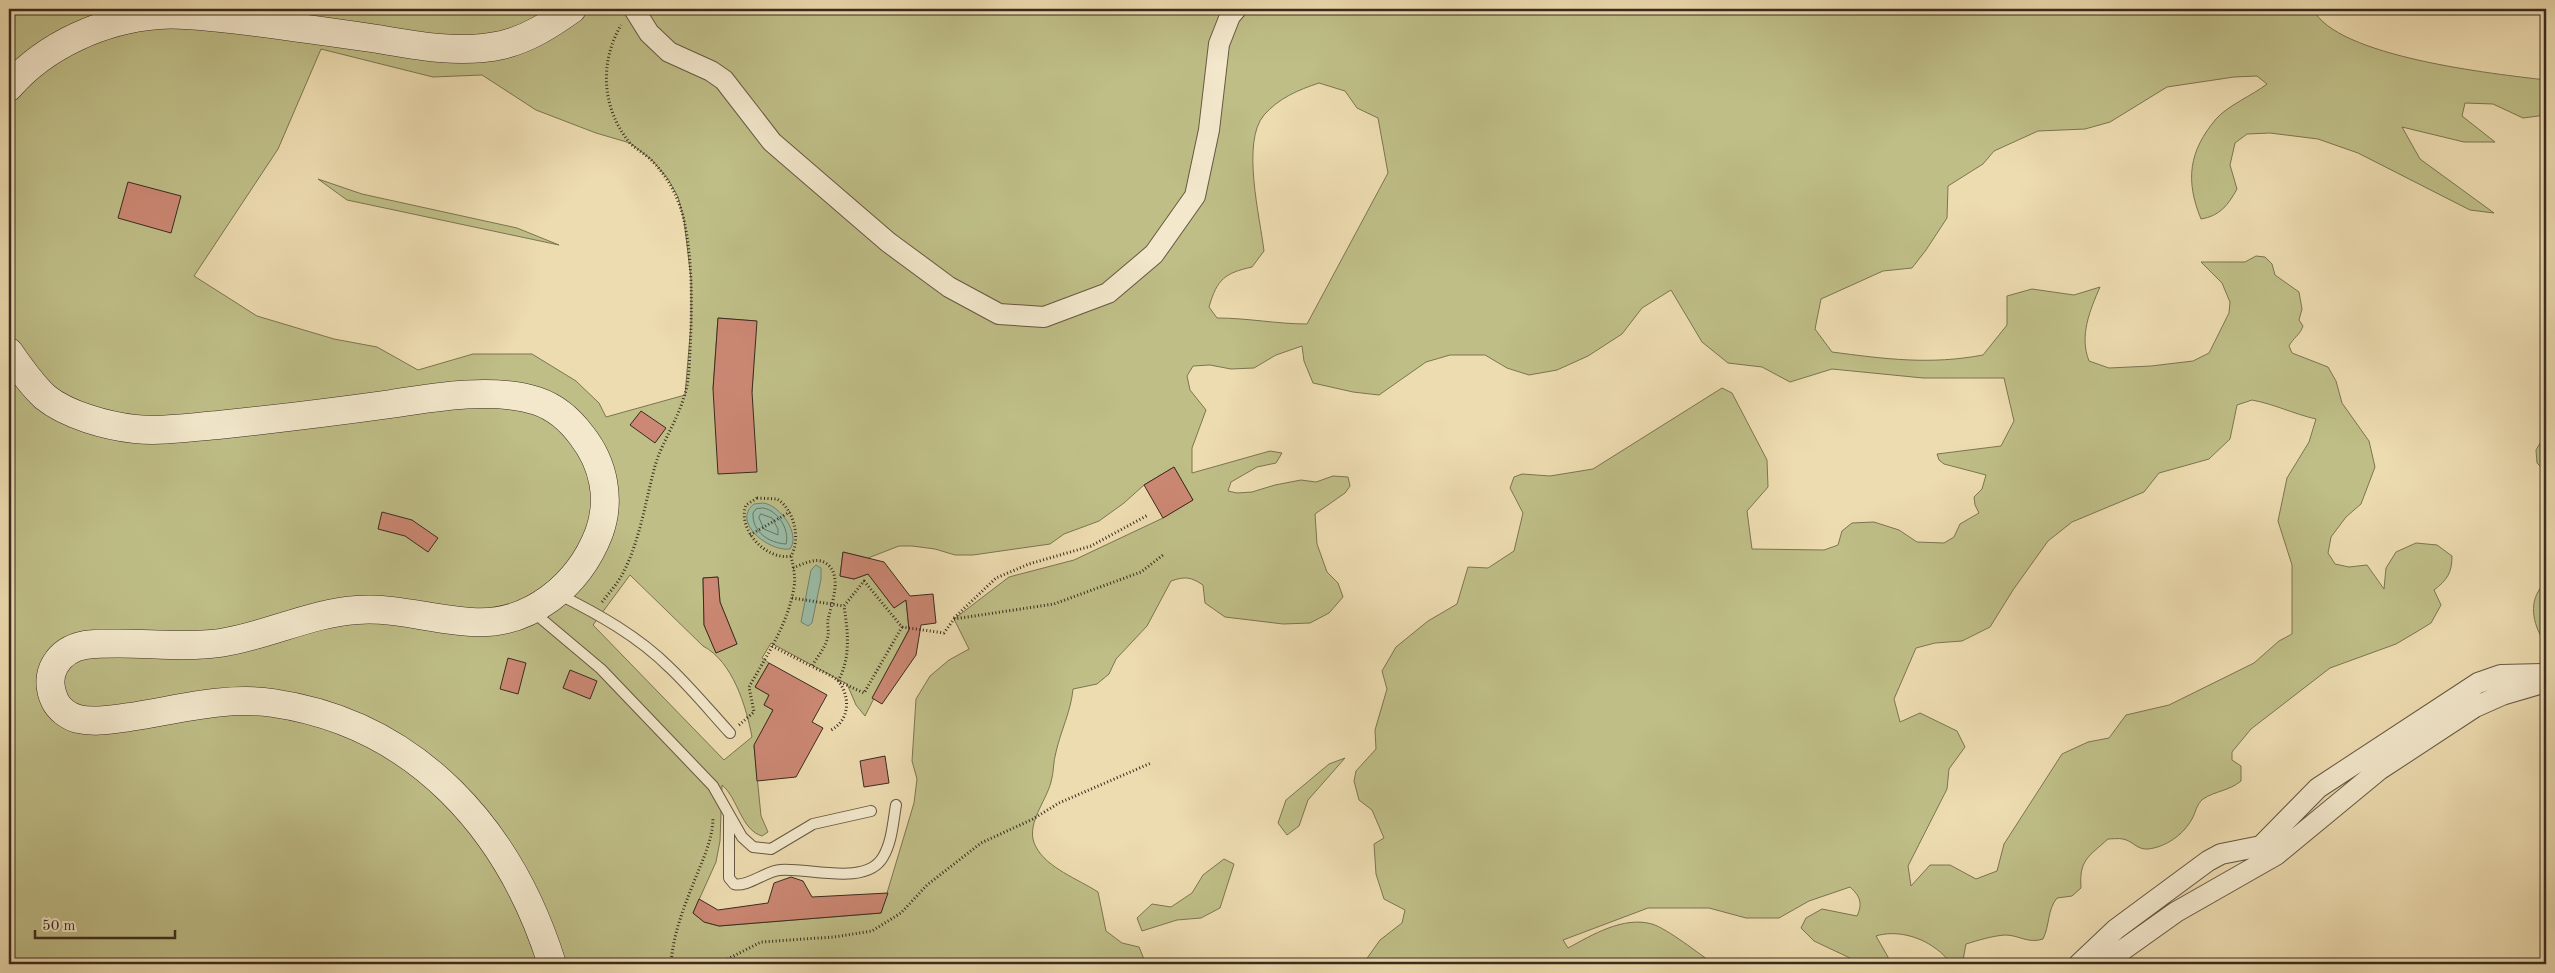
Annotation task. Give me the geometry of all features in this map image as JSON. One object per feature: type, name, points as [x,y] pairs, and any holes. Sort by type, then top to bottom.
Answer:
[{"type":"main road","points":[[9,87],[34,63],[72,40],[112,23],[148,16],[205,17],[294,27],[419,45],[472,48],[502,45],[520,39],[556,21],[572,9]]},
{"type":"main road","points":[[9,352],[24,375],[47,398],[78,416],[136,429],[198,427],[278,419],[432,398],[498,394],[540,402],[556,411],[581,435],[597,462],[605,488],[604,514],[595,542],[574,578],[557,594],[532,610],[506,620],[475,623],[393,610],[355,610],[314,617],[265,634],[220,643],[179,646],[85,645],[74,647],[58,659],[53,666],[50,686],[57,705],[76,719],[120,718],[221,703],[255,701],[319,713],[375,734],[420,762],[462,802],[480,824],[526,896],[552,964]]},
{"type":"street","points":[[629,15],[669,52],[711,71],[724,80],[772,142],[888,242],[949,287],[999,314],[1044,317],[1108,292],[1154,254],[1195,196],[1209,130],[1219,44],[1230,16],[1236,9]]},
{"type":"street","points":[[2079,964],[2116,929],[2208,862],[2221,854],[2261,846],[2318,788],[2466,690],[2501,675],[2546,674]]},
{"type":"street","points":[[2103,964],[2176,912],[2276,855],[2379,770],[2475,706],[2502,695],[2546,682]]},
{"type":"lane","points":[[557,594],[595,613],[636,639],[671,668],[730,733]]},
{"type":"lane","points":[[532,610],[601,669],[713,786],[747,842],[759,849],[776,847],[814,824],[871,812]]},
{"type":"lane","points":[[730,814],[730,878],[734,884],[740,885],[766,873],[780,870],[842,874],[875,866],[883,857],[888,845],[896,805]]},
{"type":"path","points":[[595,613],[622,576],[632,551],[655,465],[685,395],[691,324],[691,278],[684,220],[678,197],[668,179],[652,160],[630,143],[616,121],[608,100],[605,80],[608,57],[629,15]]},
{"type":"path","points":[[730,733],[754,712],[749,688],[772,646],[792,598],[794,586],[794,568],[791,556],[795,535],[790,512],[777,499],[765,498],[751,501],[746,505],[744,514],[745,524],[750,535],[759,545],[772,552],[791,556]]},
{"type":"path","points":[[750,535],[790,512]]},
{"type":"path","points":[[838,681],[845,669],[847,654],[844,606],[864,582],[902,627],[944,633],[954,618],[996,578],[1029,564],[1091,546],[1148,515]]},
{"type":"path","points":[[954,618],[1054,604],[1141,572],[1163,555]]},
{"type":"path","points":[[794,568],[814,561],[827,564],[831,568],[834,583],[833,605],[827,622],[828,635],[812,666]]},
{"type":"path","points":[[792,598],[844,606]]},
{"type":"path","points":[[772,646],[864,693],[902,627]]},
{"type":"path","points":[[831,730],[843,721],[846,713],[845,697],[838,681]]},
{"type":"path","points":[[718,964],[762,942],[834,937],[872,931],[902,913],[927,885],[981,843],[1033,819],[1081,793],[1152,763]]},
{"type":"path","points":[[671,964],[675,935],[684,906],[709,842],[713,820],[713,786]]},
{"type":"shaded area","points":[[9,9],[2313,9],[2328,26],[2352,40],[2383,51],[2456,68],[2546,80],[2546,115],[2523,118],[2493,104],[2465,103],[2462,116],[2495,142],[2464,142],[2402,127],[2420,159],[2494,213],[2470,210],[2358,153],[2318,139],[2270,133],[2247,134],[2235,143],[2230,165],[2237,189],[2223,209],[2208,218],[2201,219],[2196,205],[2192,179],[2192,166],[2200,143],[2221,114],[2267,84],[2257,76],[2234,77],[2167,87],[2110,122],[2085,129],[2038,131],[1994,151],[1983,164],[1948,186],[1947,218],[1912,268],[1883,271],[1821,299],[1815,329],[1832,352],[1889,359],[1944,360],[1983,355],[2007,325],[2007,296],[2032,289],[2074,295],[2100,287],[2089,314],[2085,333],[2086,352],[2089,361],[2109,368],[2151,366],[2193,361],[2209,353],[2229,313],[2230,302],[2222,283],[2201,262],[2245,262],[2256,256],[2265,257],[2272,264],[2275,275],[2299,292],[2302,309],[2299,320],[2303,326],[2289,346],[2292,353],[2328,367],[2336,381],[2342,403],[2369,441],[2375,467],[2361,504],[2346,517],[2331,537],[2328,553],[2335,564],[2349,567],[2367,565],[2384,589],[2386,568],[2396,552],[2416,543],[2437,545],[2452,556],[2448,576],[2434,590],[2441,605],[2431,623],[2396,644],[2330,668],[2251,729],[2232,752],[2232,760],[2241,766],[2241,781],[2232,787],[2203,799],[2188,825],[2179,835],[2161,846],[2148,849],[2141,848],[2123,839],[2108,839],[2090,855],[2083,865],[2081,888],[2072,896],[2057,898],[2050,913],[2043,939],[2028,940],[2005,935],[1976,941],[1966,944],[1963,960],[1957,964],[1922,940],[1907,935],[1883,934],[1876,936],[1888,957],[1886,964],[1855,964],[1850,958],[1814,941],[1801,928],[1806,918],[1822,909],[1857,916],[1860,900],[1850,887],[1809,901],[1779,918],[1746,918],[1709,908],[1648,908],[1563,940],[1568,948],[1608,928],[1641,922],[1652,924],[1666,931],[1714,964],[1363,964],[1380,940],[1402,923],[1405,910],[1384,899],[1376,874],[1374,844],[1384,838],[1372,810],[1359,800],[1354,781],[1356,771],[1376,749],[1375,730],[1387,689],[1382,671],[1396,647],[1428,621],[1457,604],[1468,567],[1488,568],[1514,551],[1523,513],[1510,488],[1514,477],[1522,474],[1550,476],[1593,469],[1722,388],[1732,393],[1767,460],[1768,487],[1747,511],[1752,549],[1824,550],[1838,545],[1842,531],[1852,523],[1874,522],[1899,530],[1917,542],[1944,543],[1954,537],[1960,524],[1979,513],[1974,497],[1982,489],[1986,475],[1944,464],[1939,460],[1937,454],[2001,446],[2014,421],[2004,378],[1923,378],[1832,369],[1790,382],[1762,367],[1728,363],[1702,342],[1671,290],[1642,308],[1622,334],[1588,356],[1557,370],[1529,375],[1507,368],[1485,355],[1450,355],[1426,362],[1379,395],[1353,392],[1313,383],[1304,361],[1302,346],[1276,355],[1254,368],[1231,369],[1210,365],[1193,366],[1187,376],[1190,390],[1206,410],[1192,448],[1192,473],[1270,451],[1282,453],[1276,463],[1257,467],[1231,482],[1228,491],[1237,493],[1252,492],[1301,480],[1316,482],[1333,476],[1348,477],[1350,486],[1345,493],[1315,514],[1317,544],[1327,572],[1338,583],[1343,597],[1329,613],[1310,623],[1283,624],[1225,617],[1205,603],[1203,585],[1188,578],[1171,581],[1147,626],[1116,659],[1109,674],[1097,684],[1073,689],[1055,756],[1051,782],[1034,822],[1033,839],[1041,854],[1055,867],[1098,892],[1106,931],[1122,943],[1139,947],[1146,964],[9,964]],"holes":[[[321,49],[433,77],[482,75],[536,110],[596,133],[630,143],[652,160],[668,179],[678,197],[684,220],[691,279],[691,324],[685,395],[606,417],[599,403],[576,381],[532,354],[473,354],[418,370],[377,347],[334,339],[257,316],[194,276],[278,149]],[[1319,83],[1345,91],[1357,108],[1378,118],[1388,173],[1307,324],[1217,318],[1209,307],[1219,284],[1229,275],[1252,267],[1264,251],[1254,180],[1254,143],[1257,127],[1270,109],[1296,92]],[[718,318],[756,321],[752,392],[713,389]],[[2252,400],[2316,419],[2309,442],[2287,478],[2278,521],[2292,565],[2292,634],[2279,641],[2254,663],[2169,705],[2126,715],[2109,738],[2088,742],[2062,754],[2004,844],[1997,871],[1976,879],[1950,865],[1930,865],[1911,886],[1908,866],[1947,789],[1949,769],[1965,747],[1957,731],[1920,713],[1900,722],[1894,699],[1916,648],[1935,643],[1962,641],[1990,627],[2013,590],[2048,541],[2072,522],[2144,492],[2159,473],[2209,459],[2230,439],[2237,405]],[[1174,467],[1193,500],[1163,518],[1074,560],[1009,577],[954,619],[969,649],[949,660],[930,676],[916,699],[912,761],[917,779],[914,803],[881,913],[719,926],[704,922],[693,913],[716,862],[720,841],[722,785],[749,827],[755,833],[762,836],[768,832],[761,816],[754,746],[773,710],[764,705],[769,695],[755,687],[769,663],[762,658],[771,643],[847,684],[856,705],[865,716],[909,629],[906,600],[894,608],[868,574],[854,579],[840,576],[843,552],[868,558],[899,546],[912,546],[935,549],[955,555],[973,555],[1050,544],[1064,534],[1099,521],[1124,503],[1144,485]],[[630,575],[703,646],[713,653],[730,674],[742,699],[752,737],[724,760],[593,625]],[[718,577],[720,602],[737,644],[716,653],[704,625],[703,578]]]},
{"type":"shaded area","points":[[318,179],[362,194],[517,228],[559,245],[347,200]]},
{"type":"shaded area","points":[[2546,433],[2546,472],[2537,463],[2536,450]]},
{"type":"shaded area","points":[[2546,582],[2546,639],[2542,638],[2538,631],[2534,616],[2534,601],[2540,588]]},
{"type":"shaded area","points":[[1345,758],[1308,800],[1299,826],[1287,835],[1278,823],[1286,800],[1329,764]]},
{"type":"shaded area","points":[[1224,859],[1234,864],[1220,908],[1201,918],[1177,920],[1142,931],[1137,918],[1152,904],[1171,907],[1192,893],[1203,875]]},
{"type":"water","points":[[763,503],[776,509],[787,521],[793,536],[793,543],[790,549],[772,546],[763,541],[750,527],[747,519],[748,511],[754,504]]},
{"type":"water","points":[[816,565],[821,568],[821,579],[812,623],[808,626],[801,622],[811,570]]},
{"type":"building","points":[[128,182],[181,196],[171,233],[118,218]]},
{"type":"building","points":[[718,318],[757,321],[752,392],[757,472],[718,474],[713,389]]},
{"type":"building","points":[[641,411],[666,428],[655,443],[630,425]]},
{"type":"building","points":[[1174,467],[1193,500],[1163,518],[1144,485]]},
{"type":"building","points":[[382,512],[412,520],[438,538],[428,552],[405,536],[378,529]]},
{"type":"building","points":[[843,552],[884,562],[910,596],[933,594],[936,623],[921,625],[916,655],[882,704],[872,698],[909,630],[906,600],[894,608],[868,574],[854,579],[840,576]]},
{"type":"building","points":[[718,577],[720,602],[737,644],[716,653],[704,625],[703,578]]},
{"type":"building","points":[[508,658],[526,663],[518,694],[500,689]]},
{"type":"building","points":[[769,663],[827,695],[812,722],[823,728],[796,777],[757,781],[754,745],[773,710],[764,705],[769,695],[755,687]]},
{"type":"building","points":[[570,670],[597,681],[590,699],[563,688]]},
{"type":"building","points":[[885,756],[889,783],[864,787],[860,761]]},
{"type":"building","points":[[791,877],[803,881],[812,897],[888,893],[881,913],[719,926],[704,922],[693,913],[699,899],[718,910],[768,903],[774,883]]}]
